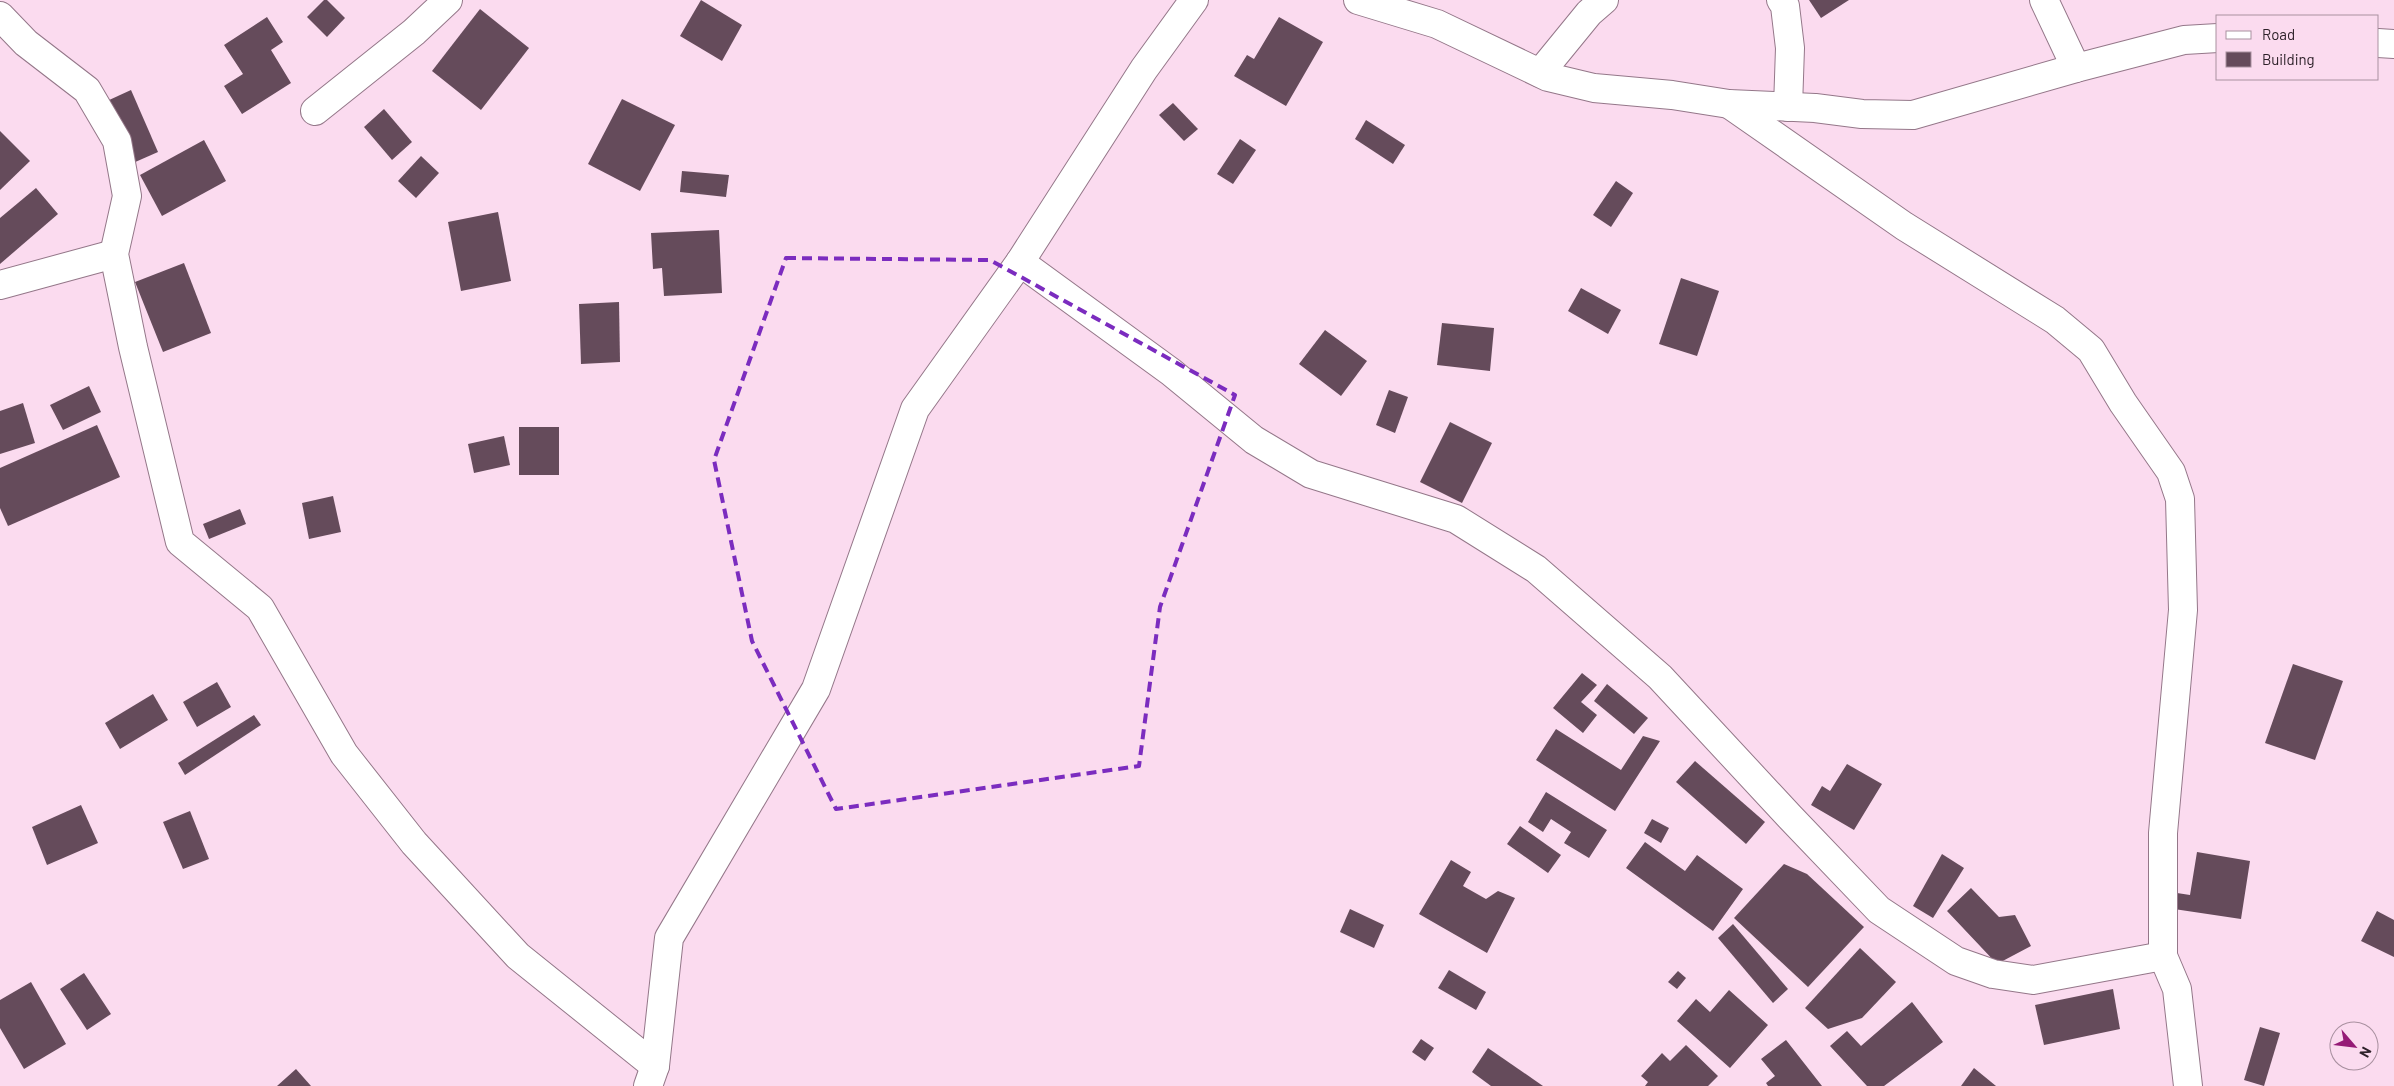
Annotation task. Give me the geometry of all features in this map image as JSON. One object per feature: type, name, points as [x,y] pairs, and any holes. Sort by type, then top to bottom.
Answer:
[{"type":"street","points":[[315,111],[414,32],[448,0]]},
{"type":"street","points":[[651,1076],[669,938],[816,689],[915,409],[1020,262],[1144,69],[1194,0]]},
{"type":"street","points":[[1358,0],[1437,24],[1540,74],[1594,88],[1672,95],[1729,104],[1862,114],[1913,115],[2076,68],[2184,40],[2216,38]]},
{"type":"street","points":[[1540,74],[1589,13],[1604,0]]},
{"type":"street","points":[[1781,0],[1784,6],[1790,48],[1788,107]]},
{"type":"street","points":[[2044,0],[2076,68]]},
{"type":"street","points":[[0,16],[26,43],[88,90],[116,141],[127,196],[114,254],[133,347],[180,542],[260,608],[344,754],[414,843],[518,956],[651,1076]]},
{"type":"street","points":[[2379,44],[2394,44]]},
{"type":"street","points":[[1729,104],[1904,226],[2055,320],[2091,350],[2123,402],[2171,472],[2180,499],[2183,610],[2163,833],[2163,956],[2177,989],[2188,1086]]},
{"type":"street","points":[[0,285],[114,254]]},
{"type":"street","points":[[1020,262],[1171,372],[1254,440],[1311,474],[1456,519],[1536,569],[1660,677],[1790,818],[1879,910],[1956,961],[1993,974],[2034,980],[2163,956]]},
{"type":"highlighted area","points":[[786,258],[990,260],[1235,395],[1160,607],[1139,766],[836,809],[752,641],[714,460]]},
{"type":"building","points":[[324,0],[327,0],[345,18],[327,37],[307,17]]},
{"type":"building","points":[[701,0],[742,25],[722,61],[680,36]]},
{"type":"building","points":[[1809,0],[1849,0],[1821,18]]},
{"type":"building","points":[[480,9],[529,48],[481,110],[432,71]]},
{"type":"building","points":[[267,17],[283,42],[271,50],[291,83],[242,114],[224,86],[243,74],[224,45]]},
{"type":"building","points":[[1279,17],[1323,42],[1286,106],[1234,76],[1247,55],[1254,59]]},
{"type":"building","points":[[131,90],[158,152],[133,163],[107,101]]},
{"type":"building","points":[[622,99],[675,125],[640,191],[588,164]]},
{"type":"building","points":[[1173,103],[1198,129],[1184,141],[1159,115]]},
{"type":"building","points":[[384,109],[412,142],[392,160],[364,127]]},
{"type":"building","points":[[1366,120],[1405,145],[1393,164],[1355,139]]},
{"type":"building","points":[[0,131],[30,161],[0,190]]},
{"type":"building","points":[[1240,139],[1256,150],[1233,184],[1217,174]]},
{"type":"building","points":[[204,140],[226,181],[162,216],[140,175]]},
{"type":"building","points":[[421,156],[439,173],[416,198],[398,181]]},
{"type":"building","points":[[682,171],[729,175],[726,197],[680,192]]},
{"type":"building","points":[[1616,181],[1633,193],[1611,227],[1593,215]]},
{"type":"building","points":[[36,188],[58,214],[0,264],[0,218]]},
{"type":"building","points":[[498,212],[511,281],[461,291],[448,222]]},
{"type":"building","points":[[719,230],[722,293],[664,296],[662,268],[653,269],[651,233]]},
{"type":"building","points":[[184,263],[211,333],[163,352],[135,282]]},
{"type":"building","points":[[1681,278],[1719,291],[1697,356],[1659,344]]},
{"type":"building","points":[[1581,288],[1621,310],[1608,334],[1568,311]]},
{"type":"building","points":[[619,302],[620,362],[581,364],[579,304]]},
{"type":"building","points":[[1442,323],[1494,328],[1490,371],[1437,365]]},
{"type":"building","points":[[1325,330],[1367,361],[1341,396],[1299,364]]},
{"type":"building","points":[[89,386],[101,412],[63,430],[50,405]]},
{"type":"building","points":[[1389,390],[1408,397],[1395,433],[1376,425]]},
{"type":"building","points":[[23,403],[35,443],[0,454],[0,411]]},
{"type":"building","points":[[1450,422],[1492,443],[1462,503],[1420,482]]},
{"type":"building","points":[[97,425],[120,477],[8,526],[0,508],[0,468]]},
{"type":"building","points":[[519,427],[559,427],[559,475],[519,475]]},
{"type":"building","points":[[504,436],[510,465],[474,473],[468,444]]},
{"type":"building","points":[[333,496],[341,532],[309,539],[302,503]]},
{"type":"building","points":[[240,509],[246,524],[209,539],[203,524]]},
{"type":"building","points":[[2293,664],[2343,681],[2315,760],[2265,743]]},
{"type":"building","points":[[1582,673],[1597,685],[1581,702],[1597,715],[1583,733],[1553,708]]},
{"type":"building","points":[[217,682],[231,707],[197,727],[183,702]]},
{"type":"building","points":[[1607,684],[1648,718],[1634,734],[1594,701]]},
{"type":"building","points":[[153,694],[168,720],[120,749],[105,723]]},
{"type":"building","points":[[254,715],[261,725],[185,775],[178,763]]},
{"type":"building","points":[[1556,729],[1621,770],[1643,736],[1660,741],[1615,811],[1536,760]]},
{"type":"building","points":[[1695,761],[1765,822],[1746,844],[1676,782]]},
{"type":"building","points":[[1847,764],[1882,784],[1854,830],[1811,805],[1822,786],[1830,791]]},
{"type":"building","points":[[1546,792],[1607,830],[1589,858],[1564,843],[1571,832],[1551,819],[1543,832],[1528,822]]},
{"type":"building","points":[[81,805],[98,843],[47,865],[32,827]]},
{"type":"building","points":[[190,811],[209,859],[183,869],[163,822]]},
{"type":"building","points":[[1652,819],[1669,828],[1661,843],[1644,833]]},
{"type":"building","points":[[1520,826],[1561,855],[1548,873],[1507,844]]},
{"type":"building","points":[[1645,842],[1685,871],[1697,855],[1743,889],[1713,931],[1626,868]]},
{"type":"building","points":[[2197,852],[2250,861],[2241,919],[2174,909],[2177,893],[2190,895]]},
{"type":"building","points":[[1942,854],[1964,868],[1933,918],[1913,906]]},
{"type":"building","points":[[1451,860],[1471,872],[1463,886],[1486,899],[1498,891],[1515,898],[1487,953],[1419,914]]},
{"type":"building","points":[[1784,864],[1807,874],[1864,927],[1808,987],[1734,918]]},
{"type":"building","points":[[1971,888],[1999,917],[2015,915],[2031,946],[1997,964],[1947,911]]},
{"type":"building","points":[[1350,909],[1384,925],[1374,948],[1340,932]]},
{"type":"building","points":[[2377,911],[2394,920],[2394,957],[2361,941]]},
{"type":"building","points":[[1733,924],[1788,989],[1773,1003],[1718,938]]},
{"type":"building","points":[[1860,948],[1896,982],[1862,1018],[1828,1029],[1805,1008]]},
{"type":"building","points":[[1449,970],[1486,992],[1476,1010],[1438,988]]},
{"type":"building","points":[[1678,971],[1686,978],[1677,989],[1668,982]]},
{"type":"building","points":[[84,973],[111,1014],[87,1030],[60,989]]},
{"type":"building","points":[[31,982],[66,1044],[24,1069],[0,1028],[0,1000]]},
{"type":"building","points":[[2113,989],[2120,1029],[2044,1045],[2035,1005]]},
{"type":"building","points":[[1729,990],[1768,1025],[1730,1068],[1677,1021],[1696,999],[1710,1012]]},
{"type":"building","points":[[1912,1002],[1943,1042],[1884,1086],[1867,1086],[1830,1046],[1847,1031],[1861,1046]]},
{"type":"building","points":[[2260,1027],[2280,1033],[2264,1086],[2244,1080]]},
{"type":"building","points":[[1421,1039],[1434,1048],[1425,1061],[1412,1052]]},
{"type":"building","points":[[1786,1040],[1822,1086],[1768,1086],[1766,1083],[1775,1076],[1761,1059]]},
{"type":"building","points":[[1686,1045],[1718,1076],[1708,1086],[1645,1086],[1648,1082],[1641,1076],[1662,1053],[1670,1061]]},
{"type":"building","points":[[1488,1048],[1543,1086],[1491,1086],[1472,1072]]},
{"type":"building","points":[[1974,1068],[1996,1086],[1961,1086]]},
{"type":"building","points":[[296,1069],[311,1086],[277,1086]]}]
